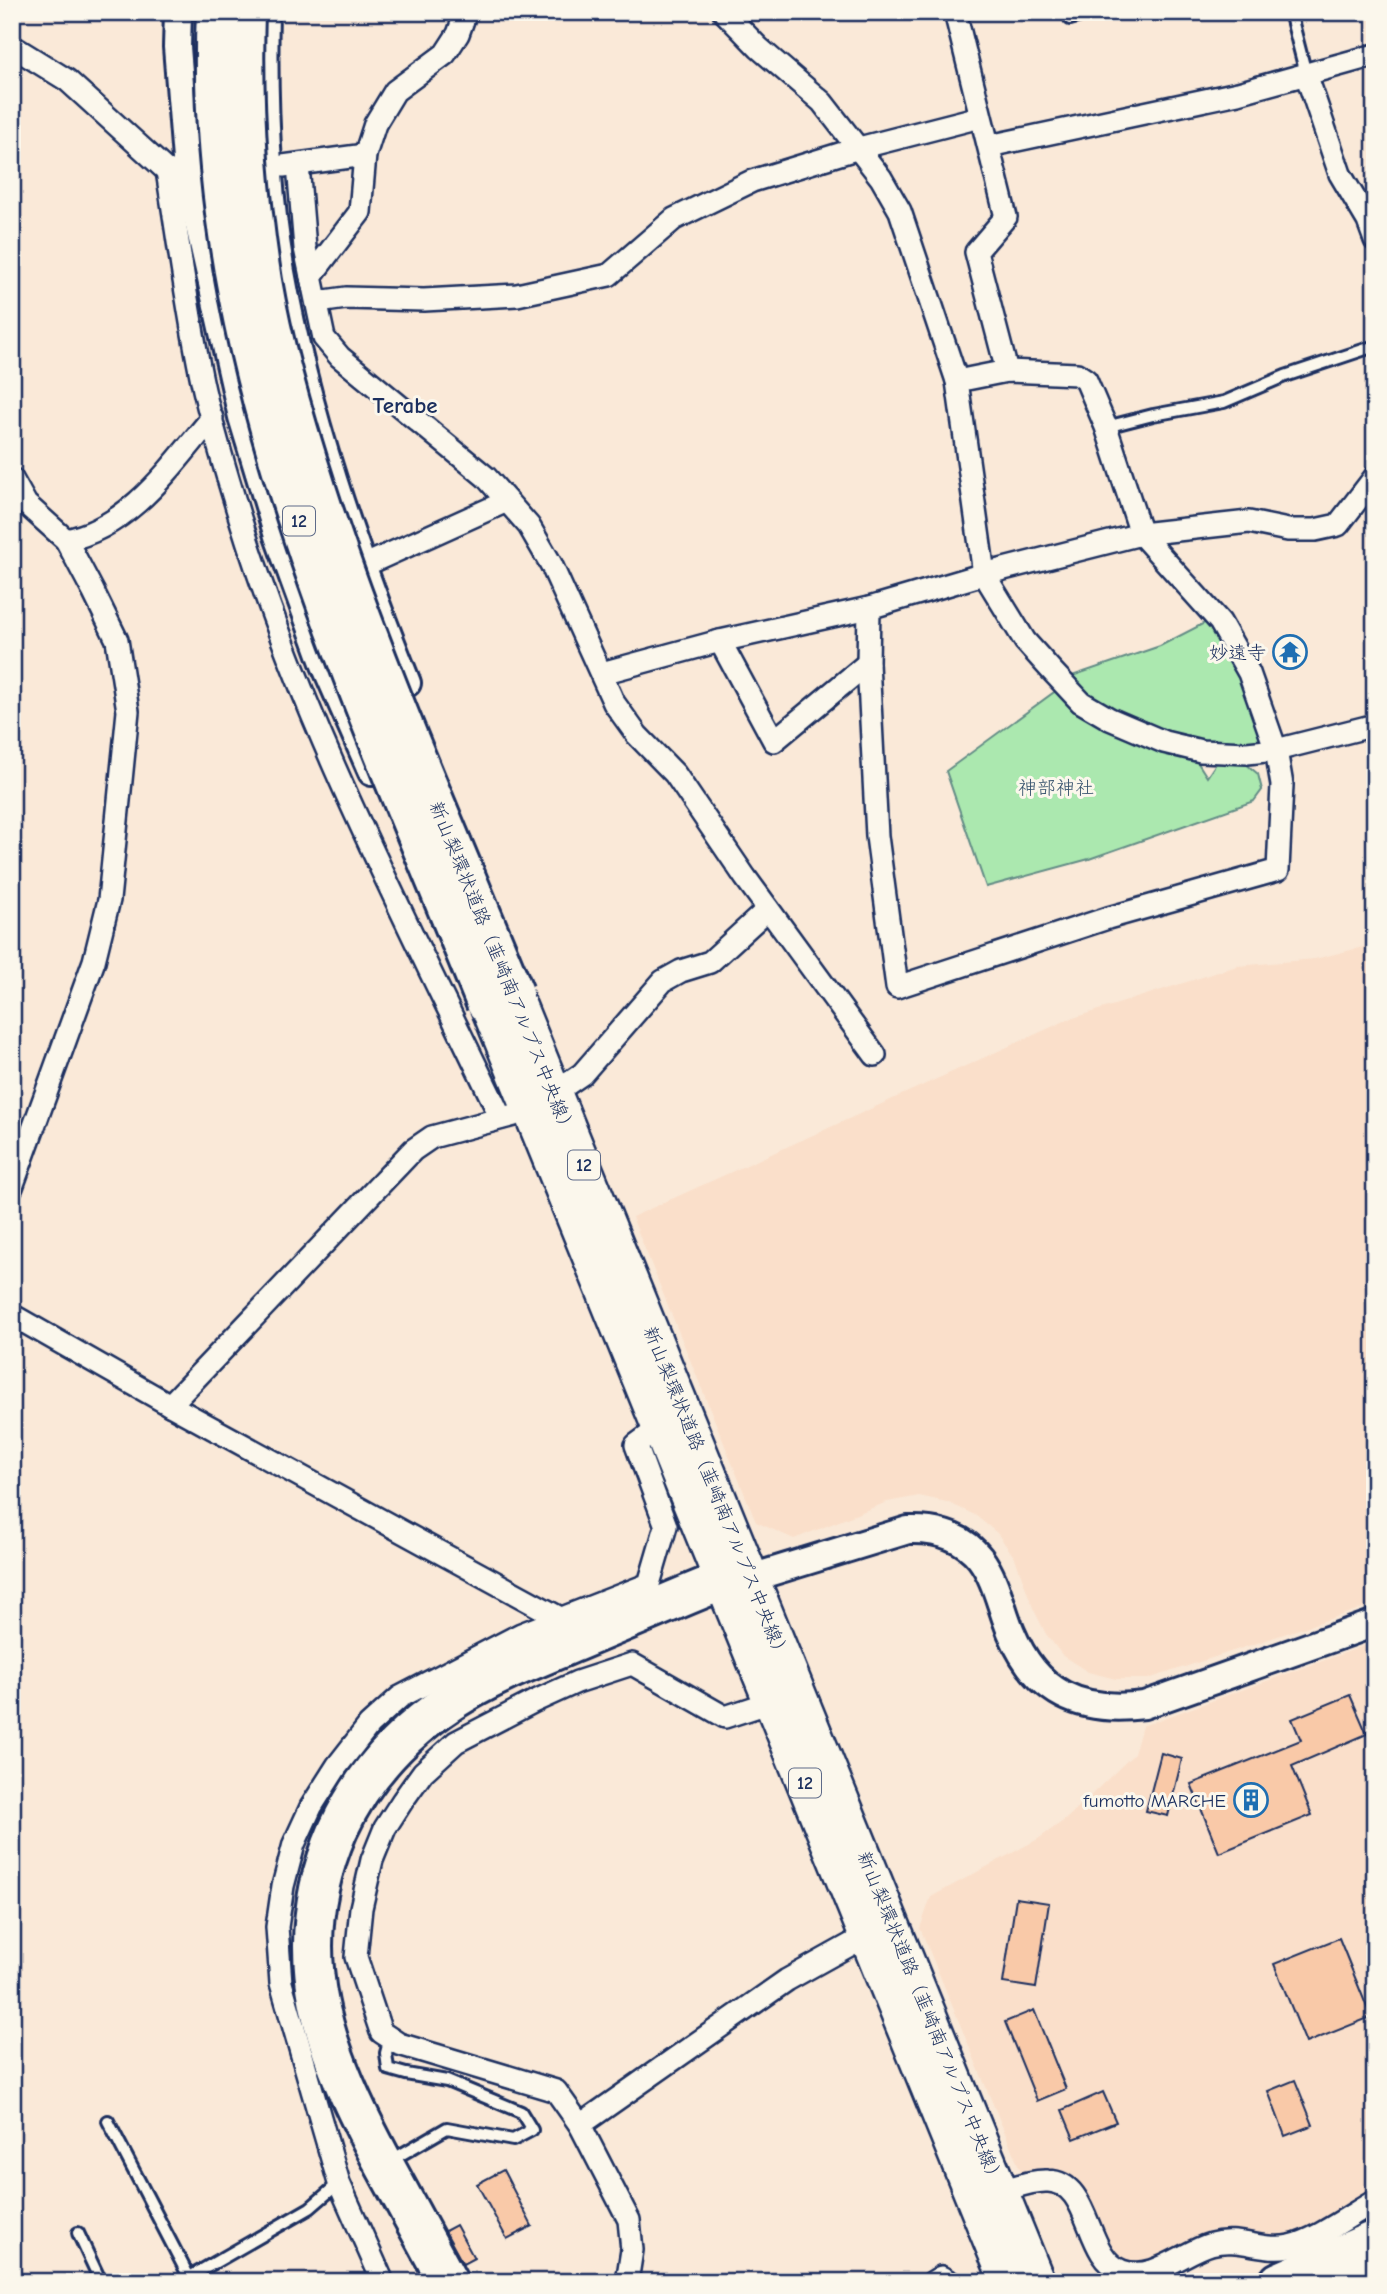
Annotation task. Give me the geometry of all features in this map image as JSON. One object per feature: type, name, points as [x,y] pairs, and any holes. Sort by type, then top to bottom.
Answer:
[{"type":"highway","name":"新山梨環状道路（韮崎南アルプス中央線）","points":[[216,12],[218,121],[224,202],[238,295],[253,368],[275,450],[347,660],[500,998]]},
{"type":"highway","name":"新山梨環状道路（韮崎南アルプス中央線）","points":[[245,12],[245,118],[251,200],[262,284],[299,431],[334,544],[500,998]]},
{"type":"highway","points":[[470,2282],[344,2087],[326,2039],[316,1995],[312,1956],[321,1875],[349,1807],[367,1779],[389,1752],[450,1702],[496,1674],[733,1586]]},
{"type":"highway","points":[[392,2160],[448,2282]]},
{"type":"highway","points":[[1279,2282],[1375,2240]]},
{"type":"highway","points":[[1298,2282],[1375,2240]]},
{"type":"highway","points":[[1318,2282],[1375,2249]]},
{"type":"highway","points":[[1350,2282],[1375,2260]]},
{"type":"main road","name":"新山梨環状道路（韮崎南アルプス中央線）","points":[[500,998],[601,1285],[659,1428],[733,1586],[879,1928],[1007,2282]]},
{"type":"main road","name":"新山梨環状道路（韮崎南アルプス中央線）","points":[[500,998],[654,1338],[771,1702],[1001,2191],[1038,2282]]},
{"type":"street","points":[[178,12],[177,172],[189,312],[204,391],[263,588],[330,758],[511,1116],[601,1285]]},
{"type":"street","points":[[265,12],[269,168],[281,270],[302,370],[330,468],[400,667],[524,977],[654,1338]]},
{"type":"street","points":[[311,276],[359,212],[365,155],[375,124],[395,90],[445,54],[466,12]]},
{"type":"street","points":[[724,12],[759,48],[822,102],[881,178],[900,211],[957,381],[984,574],[1025,641],[1081,702],[1110,719],[1164,742],[1201,751],[1247,753],[1276,750],[1375,726]]},
{"type":"street","points":[[955,12],[1006,217],[976,252],[1007,371]]},
{"type":"street","points":[[12,46],[68,80],[177,172],[242,417],[278,536],[325,665],[473,1008],[511,1116]]},
{"type":"street","points":[[989,146],[1238,93],[1375,55]]},
{"type":"street","points":[[1306,74],[1340,174],[1368,221],[1375,240]]},
{"type":"street","points":[[318,302],[346,298],[424,300],[517,295],[609,275],[674,219],[752,181],[859,148],[979,117]]},
{"type":"street","points":[[177,172],[269,168],[365,155]]},
{"type":"street","points":[[298,165],[304,248],[324,338],[340,357],[486,477],[529,526],[551,564],[614,703],[638,735],[675,774],[768,909],[875,1055]]},
{"type":"street","points":[[869,608],[868,663],[877,836],[897,987],[1108,918],[1278,870],[1282,785],[1276,750],[1249,673],[1220,622],[1140,534],[1106,427],[1086,380],[1077,374],[1007,371],[957,381]]},
{"type":"street","points":[[66,540],[86,536],[148,493],[212,418]]},
{"type":"street","points":[[602,673],[720,641],[869,608],[984,574],[1140,534],[1249,522],[1288,530],[1315,530],[1338,525],[1375,477]]},
{"type":"street","points":[[12,479],[19,503],[66,540],[117,640],[128,711],[109,900],[94,961],[12,1187]]},
{"type":"street","points":[[363,566],[507,501]]},
{"type":"street","points":[[720,641],[774,741],[868,663]]},
{"type":"street","points":[[563,1087],[582,1074],[663,981],[681,971],[710,961],[768,909]]},
{"type":"street","points":[[170,1405],[413,1150],[432,1138],[511,1116]]},
{"type":"street","points":[[12,1315],[170,1405],[560,1618]]},
{"type":"street","points":[[383,2282],[338,2183],[281,1983],[276,1927],[294,1844],[311,1807],[337,1766],[369,1725],[400,1697],[521,1634],[649,1584],[666,1526],[636,1445],[659,1428]]},
{"type":"street","points":[[733,1586],[908,1530],[929,1529],[949,1535],[965,1544],[980,1558],[992,1580],[1021,1653],[1034,1671],[1051,1687],[1070,1699],[1094,1707],[1117,1709],[1144,1705],[1375,1623]]},
{"type":"street","points":[[627,2282],[632,2250],[629,2220],[580,2125],[556,2091],[399,2044],[381,2032],[356,1957],[361,1908],[372,1860],[385,1828],[403,1800],[423,1772],[456,1742],[577,1682],[632,1664],[725,1717],[771,1702]]},
{"type":"street","points":[[580,2125],[787,1980],[879,1928]]},
{"type":"street","points":[[1001,2191],[1050,2180],[1065,2187],[1076,2197],[1100,2252],[1121,2271],[1138,2274],[1210,2244],[1230,2241],[1273,2247],[1290,2246],[1308,2240],[1375,2201]]},
{"type":"street","points":[[933,2282],[941,2277],[950,2282]]},
{"type":"lane","points":[[1070,19],[1094,12]]},
{"type":"lane","points":[[1290,12],[1306,74]]},
{"type":"lane","points":[[1106,427],[1224,402],[1285,376],[1375,346]]},
{"type":"lane","points":[[390,2038],[386,2053],[388,2069],[447,2081],[521,2112],[532,2130],[513,2140],[447,2128],[392,2160]]},
{"type":"lane","points":[[108,2121],[185,2279],[310,2208],[338,2183]]},
{"type":"lane","points":[[78,2234],[100,2282]]},
{"type":"shaded area","points":[[1375,944],[1375,1604],[1148,1679],[1116,1679],[1088,1672],[1063,1656],[1046,1634],[1033,1608],[1015,1558],[997,1533],[975,1515],[947,1502],[919,1496],[887,1502],[794,1539],[756,1522],[632,1217],[1067,1020],[1237,966],[1315,959]]},
{"type":"shaded area","points":[[1375,1642],[1375,2189],[1304,2232],[1273,2237],[1220,2233],[1204,2237],[1154,2259],[1133,2262],[1122,2258],[1106,2240],[1087,2195],[1079,2184],[1070,2177],[1049,2170],[1022,2174],[920,1928],[931,1897],[1038,1839],[1066,1819],[1134,1754],[1142,1726]]},
{"type":"green space","name":"神部神社","points":[[1216,617],[1276,750],[1245,763],[1258,774],[1262,790],[1254,801],[1089,859],[986,887],[946,771],[1057,690],[1170,755],[1196,760],[1207,777],[1223,753],[1134,729],[1066,678],[1160,646]]},
{"type":"building","name":"fumotto MARCHE","points":[[1350,1695],[1367,1734],[1292,1766],[1312,1815],[1219,1853],[1191,1784],[1301,1740],[1292,1719]]},
{"type":"building","points":[[1161,1753],[1182,1759],[1168,1816],[1146,1811]]},
{"type":"building","points":[[1016,1898],[1049,1903],[1036,1988],[1003,1983]]},
{"type":"building","points":[[1339,1938],[1371,2017],[1306,2043],[1274,1964]]},
{"type":"building","points":[[1034,2010],[1066,2089],[1037,2101],[1005,2022]]},
{"type":"building","points":[[1295,2080],[1313,2125],[1285,2136],[1268,2091]]},
{"type":"building","points":[[1103,2092],[1116,2122],[1074,2139],[1062,2110]]},
{"type":"building","points":[[503,2170],[532,2226],[507,2239],[477,2184]]},
{"type":"building","points":[[456,2225],[474,2258],[463,2264],[445,2231]]},
{"type":"place","name":"妙遠寺","points":[[1290,652]]},
{"type":"place","name":"fumotto MARCHE","points":[[1251,1800]]},
{"type":"district","name":"Terabe","points":[[405,405]]}]
